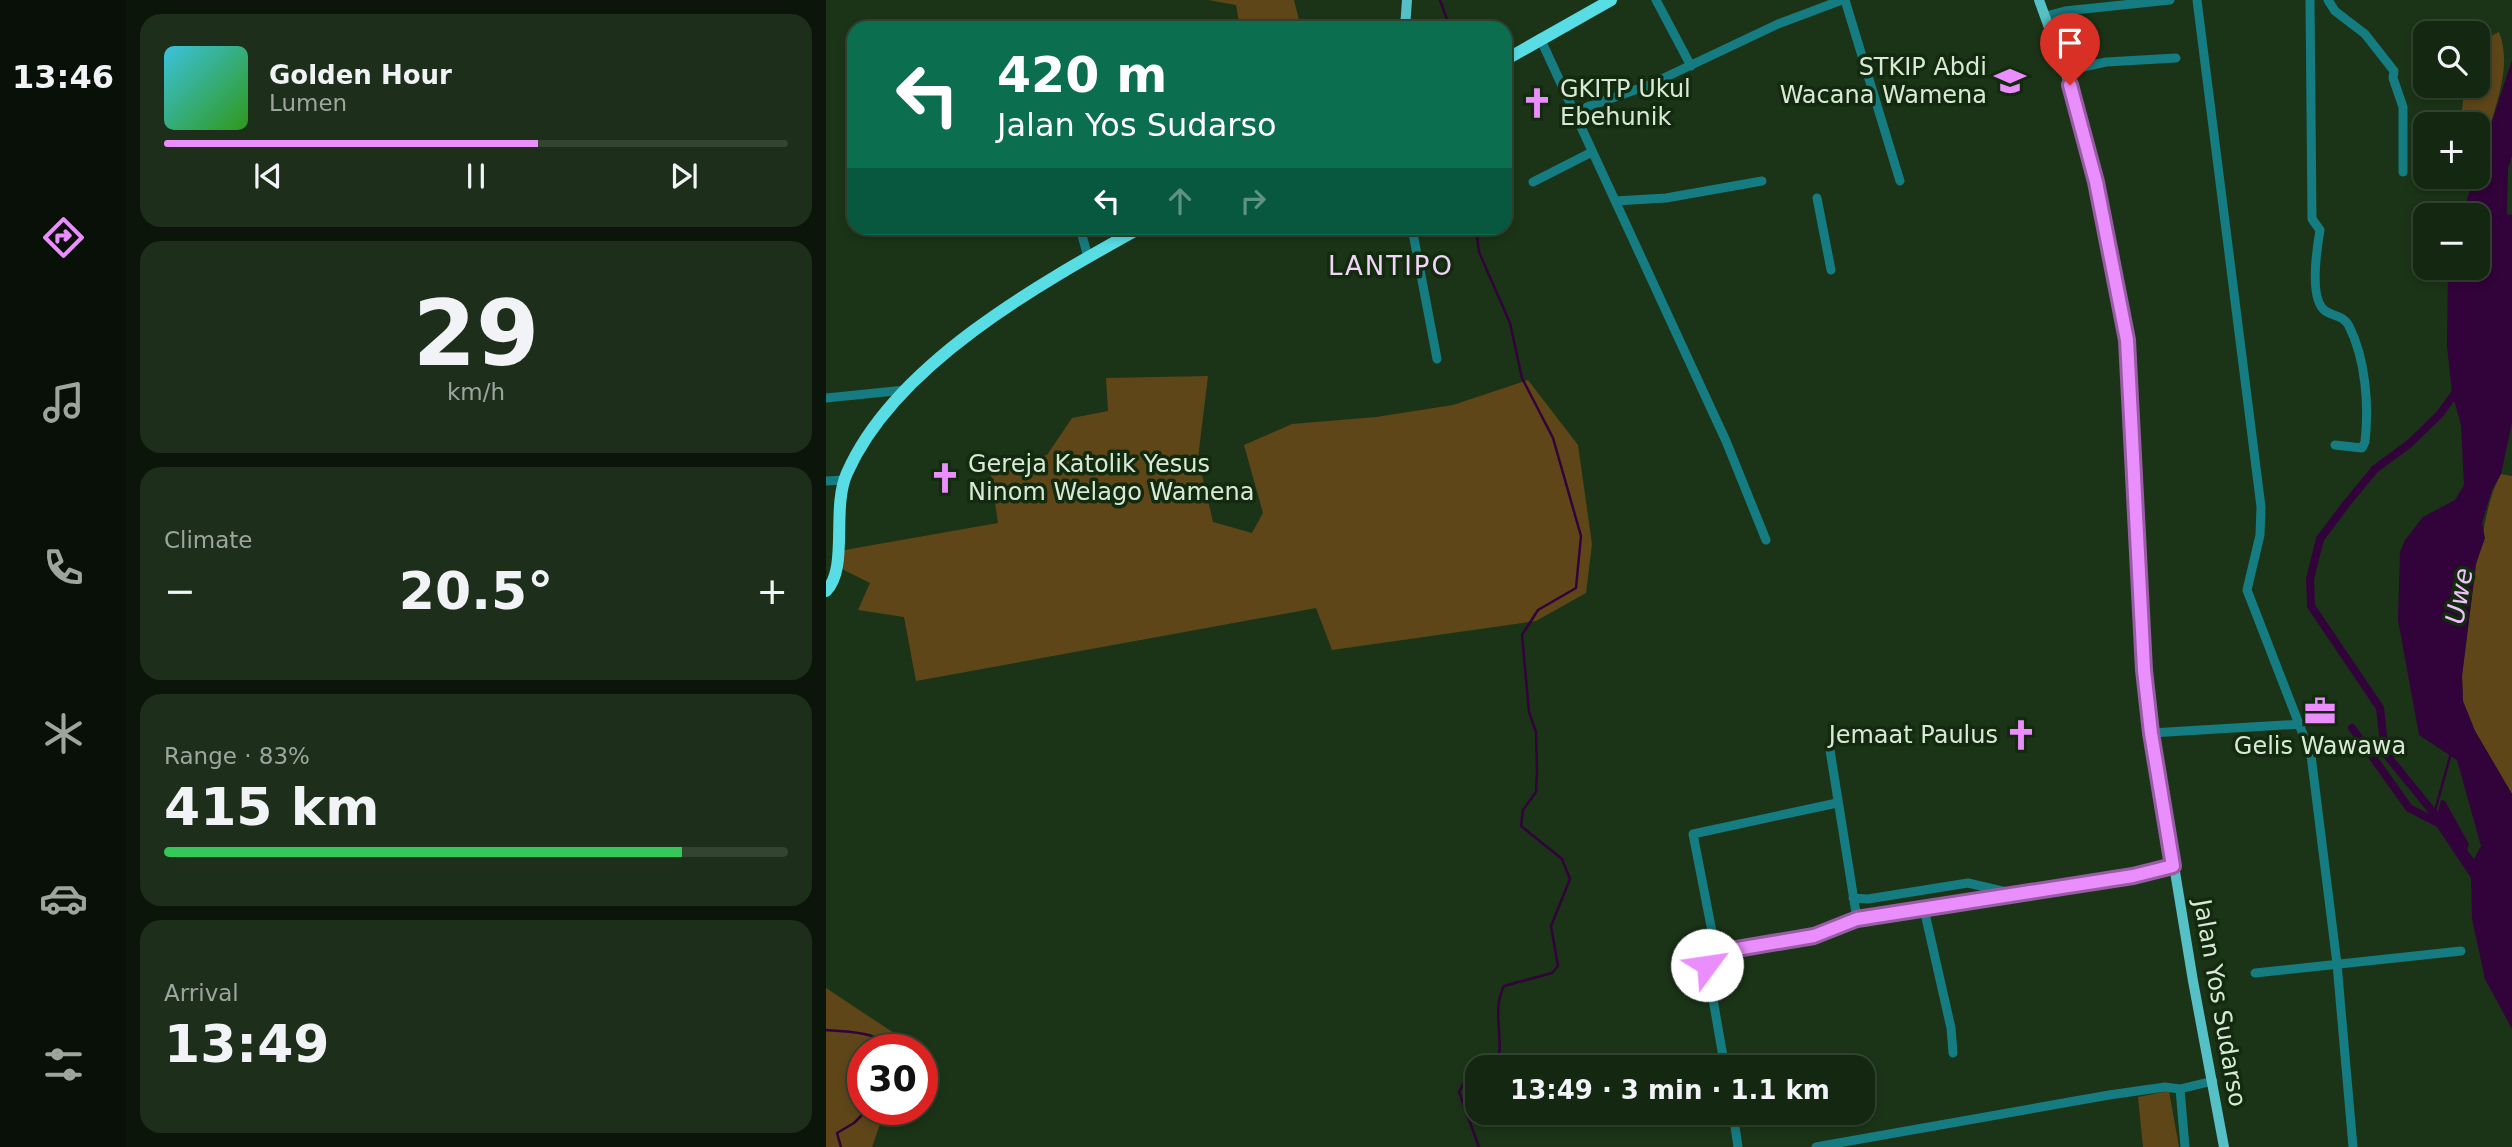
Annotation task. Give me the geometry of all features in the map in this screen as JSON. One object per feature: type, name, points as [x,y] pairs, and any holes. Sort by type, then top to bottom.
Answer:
[{"type":"highway","points":[[1512,56],[1611,0]]},
{"type":"highway","points":[[826,591],[837,573],[837,507],[844,480],[858,448],[907,390],[978,328],[1087,257],[1127,235]]},
{"type":"main road","points":[[1406,21],[1407,0]]},
{"type":"main road","name":"Jalan Yos Sudarso","points":[[2039,0],[2065,71],[2096,182],[2127,340],[2140,613],[2151,733],[2224,1147]]},
{"type":"street","points":[[1656,0],[1691,66]]},
{"type":"street","points":[[1587,107],[1691,66],[1778,24],[1844,0],[1900,181]]},
{"type":"street","points":[[2046,16],[2065,11],[2170,0]]},
{"type":"street","points":[[2197,0],[2261,507],[2260,535],[2247,590],[2302,724],[2314,770],[2337,964],[2353,1147]]},
{"type":"street","points":[[2310,0],[2312,219],[2320,230],[2315,259],[2316,291],[2320,305],[2328,313],[2345,320],[2350,329],[2361,359],[2366,402],[2366,433],[2362,448],[2335,445]]},
{"type":"street","points":[[2328,0],[2335,11],[2365,34],[2394,71],[2393,78],[2403,107],[2403,172]]},
{"type":"street","points":[[1540,38],[1726,441],[1766,540]]},
{"type":"street","points":[[2065,71],[2106,62],[2176,58]]},
{"type":"street","points":[[1533,182],[1592,152]]},
{"type":"street","points":[[1615,201],[1666,198],[1762,181]]},
{"type":"street","points":[[1817,198],[1831,270]]},
{"type":"street","points":[[1082,235],[1087,257]]},
{"type":"street","points":[[1413,235],[1437,359]]},
{"type":"street","points":[[826,398],[907,390]]},
{"type":"street","points":[[826,481],[844,480]]},
{"type":"street","points":[[2151,733],[2302,724]]},
{"type":"street","points":[[1830,750],[1857,919]]},
{"type":"street","points":[[1716,952],[1693,834],[1837,803]]},
{"type":"street","points":[[1723,1055],[1707,965],[1708,958],[1716,952],[1814,936],[1857,919],[2133,876],[2173,866]]},
{"type":"street","points":[[1853,898],[1868,899],[1968,883],[2012,893]]},
{"type":"street","points":[[1924,909],[1951,1028],[1953,1053]]},
{"type":"street","points":[[2255,973],[2462,951]]},
{"type":"street","points":[[1816,1147],[2096,1097],[2165,1087],[2180,1089],[2213,1081]]},
{"type":"street","points":[[2180,1089],[2185,1147]]},
{"type":"street","points":[[1734,1125],[1738,1147]]},
{"type":"shaded area","points":[[1208,0],[1294,0],[1299,21],[1239,21],[1236,5]]},
{"type":"shaded area","points":[[2499,32],[2504,67],[2490,126],[2490,112],[2462,112],[2463,98],[2490,98],[2491,36]]},
{"type":"shaded area","points":[[1208,376],[1198,458],[1213,522],[1252,533],[1263,513],[1244,445],[1292,424],[1376,417],[1453,405],[1528,380],[1578,445],[1592,544],[1586,593],[1536,621],[1332,650],[1316,608],[916,681],[904,617],[858,610],[870,583],[840,568],[839,551],[998,523],[990,468],[1047,455],[1072,418],[1108,411],[1106,378]]},
{"type":"shaded area","points":[[2501,474],[2512,476],[2512,794],[2475,731],[2463,701],[2462,676],[2476,564],[2488,507]]},
{"type":"shaded area","points":[[826,988],[895,1034],[847,1034],[847,1125],[880,1125],[872,1147],[826,1147]]},
{"type":"shaded area","points":[[2169,1091],[2179,1147],[2143,1147],[2138,1097]]},
{"type":"water","name":"Uwe","points":[[2512,60],[2512,156],[2508,169],[2507,214],[2512,215],[2512,423],[2501,474],[2492,490],[2482,523],[2485,538],[2476,564],[2462,676],[2463,701],[2475,731],[2512,794],[2512,1029],[2485,979],[2472,919],[2471,878],[2435,824],[2441,800],[2445,801],[2469,844],[2467,850],[2474,859],[2481,846],[2457,760],[2419,735],[2398,620],[2400,552],[2405,540],[2423,517],[2455,500],[2464,485],[2461,425],[2452,393],[2447,346],[2448,280],[2490,280],[2490,203],[2466,203],[2470,189],[2490,189],[2490,127]]},
{"type":"waterway","points":[[1440,0],[1448,21]]},
{"type":"waterway","points":[[2474,189],[2475,195]]},
{"type":"waterway","points":[[1477,235],[1479,252],[1510,323],[1522,378],[1553,438],[1581,536],[1576,588],[1538,610],[1522,635],[1529,712],[1536,732],[1537,771],[1536,792],[1523,810],[1521,826],[1562,859],[1570,879],[1551,926],[1558,966],[1552,973],[1504,986],[1498,1015],[1499,1055]]},
{"type":"waterway","points":[[2441,822],[2385,753],[2380,708],[2311,606],[2310,579],[2320,539],[2347,503],[2375,469],[2409,444],[2440,414],[2460,386]]},
{"type":"waterway","points":[[2352,728],[2409,808],[2444,826]]},
{"type":"waterway","points":[[2435,811],[2451,753]]},
{"type":"waterway","points":[[826,1030],[862,1034]]},
{"type":"waterway","points":[[1465,1081],[1459,1092],[1465,1108]]},
{"type":"waterway","points":[[841,1147],[837,1133],[851,1125]]},
{"type":"waterway","points":[[1471,1125],[1479,1147]]},
{"type":"place","name":"STKIP Abdi Wacana Wamena","points":[[2010,81]]},
{"type":"place","name":"GKITP Ukul Ebehunik","points":[[1537,103]]},
{"type":"place","name":"Gereja Katolik Yesus Ninom Welago Wamena","points":[[945,478]]},
{"type":"place","name":"Gelis Wawawa","points":[[2320,711]]},
{"type":"place","name":"Jemaat Paulus","points":[[2021,735]]},
{"type":"district","name":"LANTIPO","points":[[1391,266]]},
{"type":"route","points":[[1707,965],[1708,958],[1713,953],[1814,936],[1857,919],[2012,893],[2070,887],[2173,866],[2151,733],[2144,670],[2127,340],[2096,182],[2070,85]]}]
